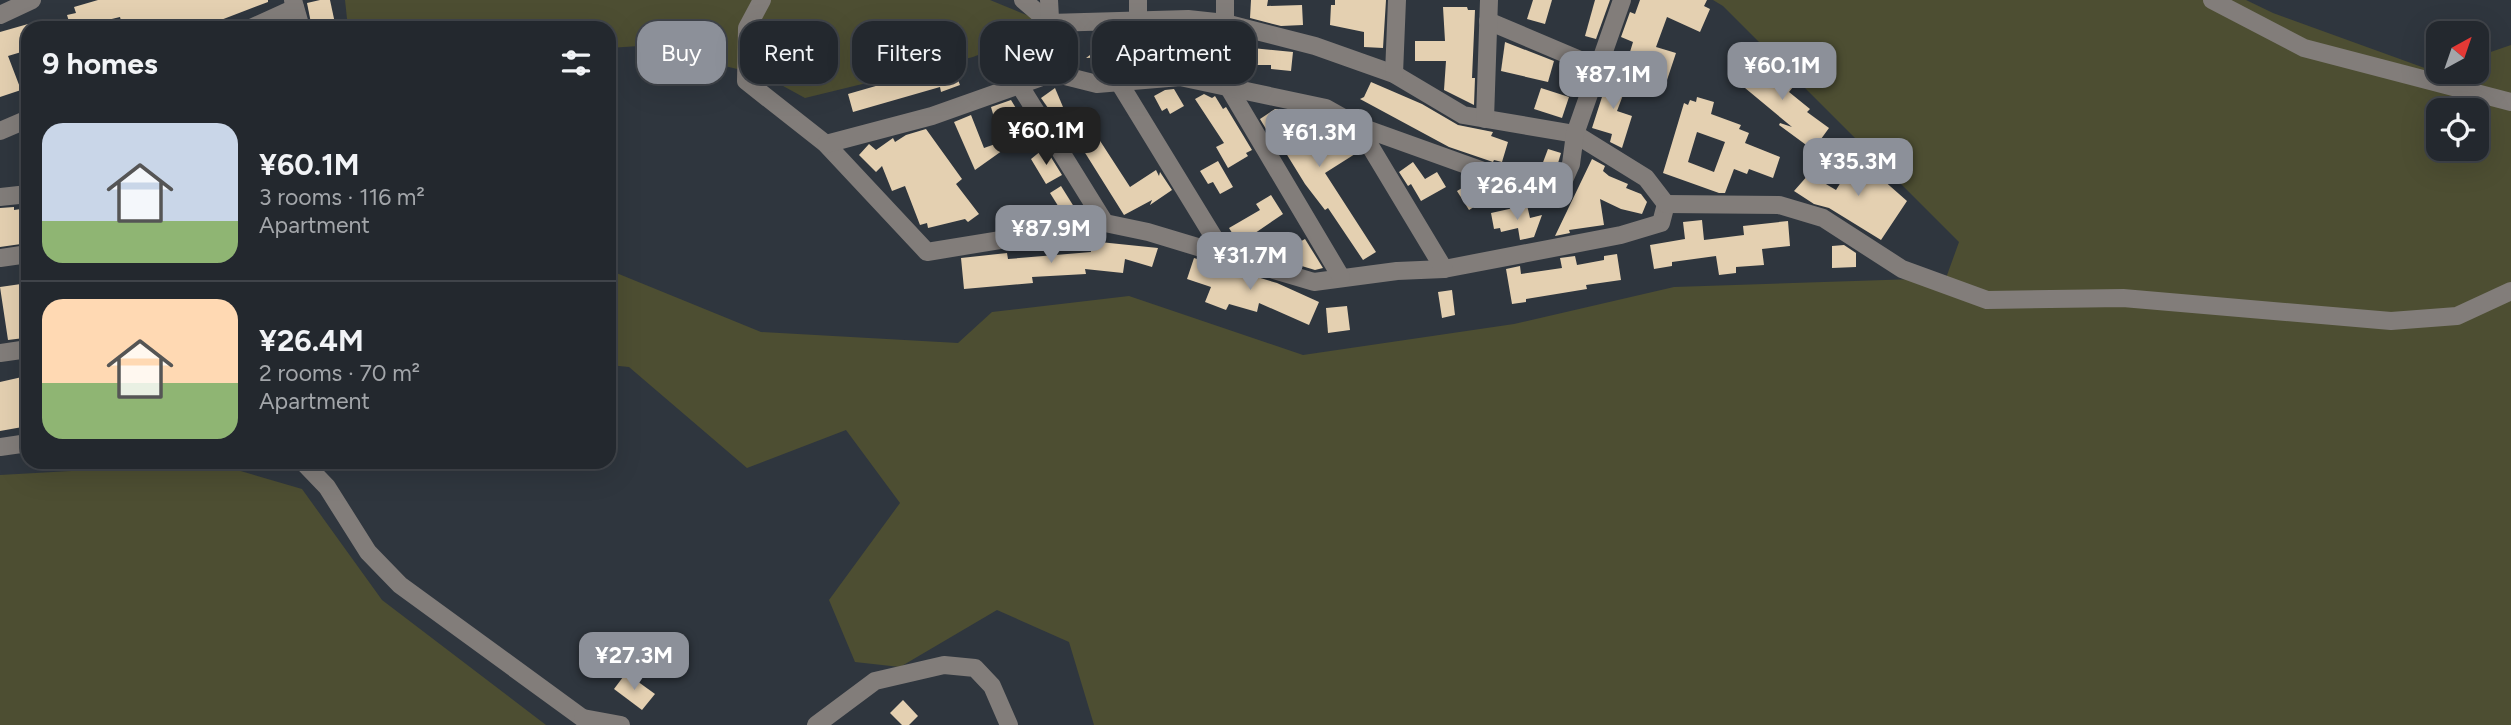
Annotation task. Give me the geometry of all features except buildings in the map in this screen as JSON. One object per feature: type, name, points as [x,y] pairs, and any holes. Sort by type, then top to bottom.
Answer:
[{"type":"street","points":[[0,15],[32,0]]},
{"type":"street","points":[[762,0],[747,28],[746,80],[826,144],[927,252],[1105,223],[1224,254],[1314,282],[1341,277],[1444,269],[1657,225],[1661,223],[1666,204]]},
{"type":"street","points":[[1023,0],[1048,21]]},
{"type":"street","points":[[1049,0],[1050,21]]},
{"type":"street","points":[[1138,0],[1138,20]]},
{"type":"street","points":[[1225,0],[1225,21]]},
{"type":"street","points":[[1394,74],[1397,0]]},
{"type":"street","points":[[1485,119],[1489,0]]},
{"type":"street","points":[[1222,84],[1326,108],[1358,126],[1500,177],[1543,188],[1563,182],[1571,164],[1575,134],[1622,0]]},
{"type":"street","points":[[2211,0],[2304,48],[2511,102]]},
{"type":"street","points":[[264,21],[294,4],[299,21]]},
{"type":"street","points":[[1078,22],[1188,19],[1206,21]]},
{"type":"street","points":[[1489,21],[1599,68]]},
{"type":"street","points":[[1256,31],[1315,46],[1394,74],[1463,115],[1575,134],[1646,178],[1666,204]]},
{"type":"street","points":[[826,144],[932,116],[1025,84]]},
{"type":"street","points":[[1120,84],[1224,254]]},
{"type":"street","points":[[1227,85],[1341,277]]},
{"type":"street","points":[[1020,86],[1105,223]]},
{"type":"street","points":[[0,131],[21,122]]},
{"type":"street","points":[[1358,126],[1444,269]]},
{"type":"street","points":[[0,197],[21,195]]},
{"type":"street","points":[[1666,204],[1779,205],[1823,218],[1902,269],[1987,300],[2123,298],[2391,321],[2457,316],[2511,291]]},
{"type":"street","points":[[0,258],[21,255]]},
{"type":"street","points":[[0,353],[21,350]]},
{"type":"street","points":[[0,447],[21,444]]},
{"type":"street","points":[[310,469],[327,487],[368,552],[400,585],[587,722],[621,725]]},
{"type":"street","points":[[816,725],[875,681],[944,666],[975,668],[992,686],[1009,725]]},
{"type":"green space","points":[[345,0],[990,0],[1034,18],[1033,21],[980,21],[980,54],[966,59],[966,21],[852,21],[852,84],[862,84],[805,98],[779,84],[838,84],[838,21],[740,21],[740,70],[726,66],[726,21],[637,21],[637,46],[616,48],[616,21],[347,21]]},
{"type":"green space","points":[[1713,0],[2246,0],[2273,13],[2426,68],[2426,84],[2489,84],[2489,53],[2511,45],[2511,725],[1094,725],[1069,642],[997,610],[900,667],[855,662],[829,600],[900,503],[846,430],[747,468],[629,367],[616,366],[616,273],[761,332],[958,343],[992,312],[1129,296],[1303,355],[1514,324],[1674,287],[1946,278],[1959,242],[1723,6]]},
{"type":"green space","points":[[106,469],[234,469],[302,489],[382,600],[546,725],[0,725],[0,475]]}]
